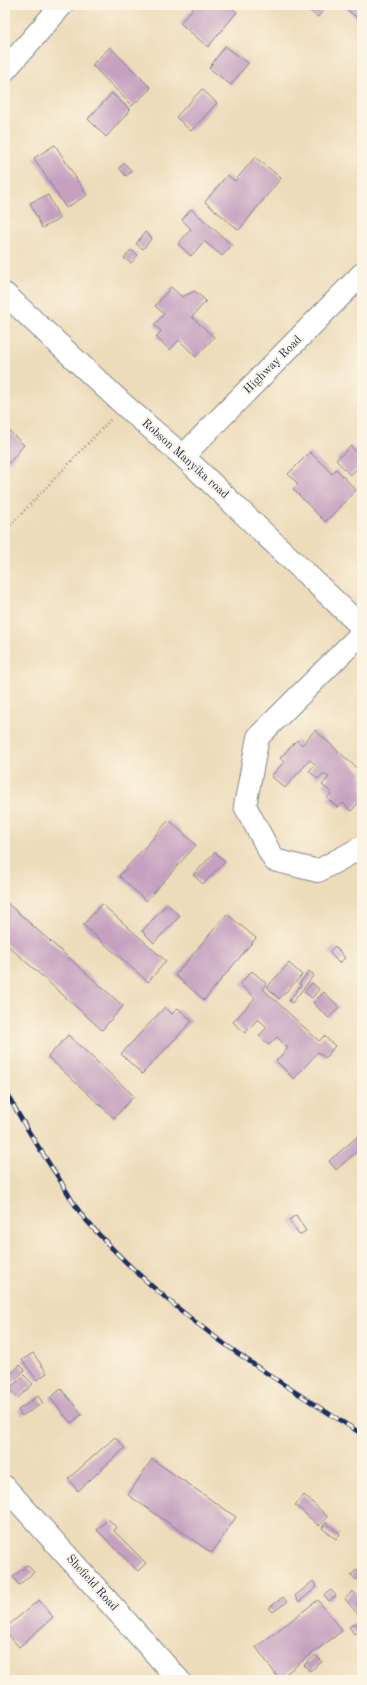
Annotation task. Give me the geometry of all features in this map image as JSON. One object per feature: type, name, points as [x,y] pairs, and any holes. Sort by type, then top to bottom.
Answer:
[{"type":"street","points":[[5,70],[62,5]]},
{"type":"street","name":"Highway Road","points":[[183,456],[362,274]]},
{"type":"street","name":"Robson Manyika road","points":[[5,294],[124,405],[183,456],[362,627]]},
{"type":"street","points":[[362,633],[258,737],[245,806],[274,860],[318,871],[362,847]]},
{"type":"street","name":"Shefield Road","points":[[5,1487],[179,1680]]},
{"type":"path","points":[[5,531],[124,405]]},
{"type":"building","points":[[196,5],[202,5],[205,7],[206,5],[228,5],[237,12],[208,47],[180,23]]},
{"type":"building","points":[[301,5],[327,5],[318,17]]},
{"type":"building","points":[[345,5],[362,6],[362,22],[344,7]]},
{"type":"building","points":[[225,46],[248,63],[231,85],[209,68]]},
{"type":"building","points":[[110,47],[151,88],[132,106],[92,65]]},
{"type":"building","points":[[202,89],[217,103],[191,131],[176,117]]},
{"type":"building","points":[[112,93],[130,110],[106,137],[88,119]]},
{"type":"building","points":[[55,145],[87,195],[66,208],[34,158]]},
{"type":"building","points":[[255,157],[281,178],[239,230],[205,202],[227,175],[235,181]]},
{"type":"building","points":[[124,163],[132,171],[126,176],[119,168]]},
{"type":"building","points":[[48,195],[60,219],[42,228],[30,203]]},
{"type":"building","points":[[191,209],[232,245],[222,256],[204,241],[191,256],[178,244],[191,229],[182,220]]},
{"type":"building","points":[[145,232],[152,238],[143,249],[136,244]]},
{"type":"building","points":[[131,250],[138,255],[131,263],[124,258]]},
{"type":"building","points":[[171,287],[182,297],[195,291],[206,301],[192,317],[214,337],[196,357],[179,340],[170,350],[156,337],[161,331],[154,325],[164,314],[155,306]]},
{"type":"building","points":[[5,427],[24,445],[9,463],[5,459]]},
{"type":"building","points":[[351,446],[362,458],[362,465],[350,475],[336,460]]},
{"type":"building","points":[[310,452],[332,474],[336,469],[356,490],[325,522],[293,489],[298,484],[288,474]]},
{"type":"building","points":[[315,730],[362,773],[360,777],[362,779],[362,799],[351,811],[343,803],[338,808],[327,798],[332,793],[322,785],[329,777],[324,773],[318,779],[309,771],[315,764],[310,760],[285,788],[271,776],[284,762],[280,758],[297,740],[302,745]]},
{"type":"building","points":[[169,820],[196,845],[146,901],[119,876]]},
{"type":"building","points":[[215,852],[225,862],[203,884],[193,875]]},
{"type":"building","points":[[5,901],[123,1006],[102,1030],[5,943]]},
{"type":"building","points":[[102,904],[166,961],[148,982],[83,925]]},
{"type":"building","points":[[167,904],[180,916],[154,943],[142,931]]},
{"type":"building","points":[[227,914],[256,938],[204,1000],[175,975]]},
{"type":"building","points":[[335,946],[345,958],[339,963],[329,952]]},
{"type":"building","points":[[289,963],[302,975],[279,999],[267,987]]},
{"type":"building","points":[[252,971],[266,983],[263,989],[319,1041],[324,1036],[335,1046],[325,1058],[318,1052],[294,1079],[276,1061],[288,1048],[277,1037],[269,1045],[259,1036],[267,1027],[258,1019],[245,1033],[233,1022],[255,998],[240,984]]},
{"type":"building","points":[[309,971],[314,975],[292,1003],[289,1001]]},
{"type":"building","points":[[312,983],[319,989],[312,998],[304,992]]},
{"type":"building","points":[[324,992],[339,1007],[329,1018],[313,1003]]},
{"type":"building","points":[[165,1007],[172,1014],[178,1008],[192,1021],[142,1074],[121,1054]]},
{"type":"building","points":[[68,1035],[134,1096],[114,1118],[48,1057]]},
{"type":"building","points":[[362,1133],[362,1147],[336,1170],[329,1161]]},
{"type":"building","points":[[296,1215],[306,1231],[299,1235],[289,1220]]},
{"type":"building","points":[[33,1353],[47,1373],[37,1380],[22,1360]]},
{"type":"building","points":[[20,1365],[25,1370],[12,1382],[7,1377]]},
{"type":"building","points":[[24,1375],[33,1384],[18,1398],[9,1389]]},
{"type":"building","points":[[61,1389],[82,1414],[71,1423],[50,1398]]},
{"type":"building","points":[[38,1396],[43,1403],[22,1416],[18,1410]]},
{"type":"building","points":[[115,1437],[125,1448],[78,1491],[68,1479]]},
{"type":"building","points":[[152,1459],[236,1517],[212,1553],[128,1495]]},
{"type":"building","points":[[304,1495],[328,1517],[319,1526],[295,1505]]},
{"type":"building","points":[[108,1519],[116,1527],[114,1531],[146,1563],[138,1571],[97,1530]]},
{"type":"building","points":[[326,1523],[340,1534],[336,1539],[322,1528]]},
{"type":"building","points":[[27,1565],[34,1572],[19,1585],[13,1577]]},
{"type":"building","points":[[356,1570],[361,1575],[356,1580],[351,1575]]},
{"type":"building","points":[[313,1581],[317,1587],[299,1602],[295,1596]]},
{"type":"building","points":[[331,1590],[336,1596],[329,1601],[324,1595]]},
{"type":"building","points":[[353,1591],[362,1601],[362,1619],[345,1599]]},
{"type":"building","points":[[283,1597],[287,1602],[273,1612],[269,1608]]},
{"type":"building","points":[[39,1600],[53,1617],[19,1647],[5,1631],[5,1628]]},
{"type":"building","points":[[318,1600],[342,1631],[279,1679],[256,1647]]},
{"type":"building","points":[[355,1623],[360,1629],[354,1634],[349,1627]]},
{"type":"building","points":[[316,1655],[322,1662],[310,1671],[304,1665]]},
{"type":"railway","points":[[5,1089],[23,1123],[78,1210],[116,1252],[181,1311],[216,1338],[251,1363],[362,1434]]}]
